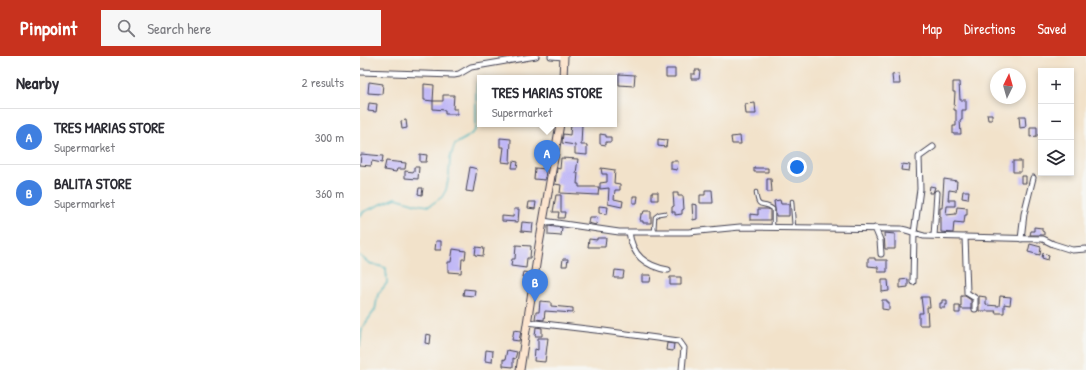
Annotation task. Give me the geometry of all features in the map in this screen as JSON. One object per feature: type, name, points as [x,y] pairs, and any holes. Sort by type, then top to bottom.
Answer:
[{"type":"street","points":[[360,72],[454,75],[459,74],[471,67],[536,56]]},
{"type":"street","points":[[551,56],[564,57],[563,75]]},
{"type":"street","points":[[520,370],[559,127]]},
{"type":"street","points":[[913,282],[914,233],[920,189],[918,157],[933,147]]},
{"type":"street","points":[[1021,239],[1024,214],[1033,178]]},
{"type":"street","points":[[934,236],[937,193]]},
{"type":"street","points":[[543,221],[605,231],[629,232],[689,232],[729,227],[901,228],[924,236],[1043,239],[1072,250],[1086,249]]},
{"type":"street","points":[[875,228],[880,240],[881,254]]},
{"type":"street","points":[[629,232],[632,248],[640,258],[650,266],[668,270]]},
{"type":"street","points":[[965,237],[967,293],[975,298],[975,309]]},
{"type":"street","points":[[527,322],[679,341],[684,348],[682,370]]},
{"type":"lane","points":[[756,192],[757,202],[770,207],[773,210],[773,227]]},
{"type":"lane","points":[[792,200],[794,227]]},
{"type":"lane","points":[[654,232],[655,217],[659,214],[665,213]]},
{"type":"building","points":[[666,69],[675,69],[675,77],[666,77]]},
{"type":"building","points":[[695,70],[700,70],[699,79],[691,79],[691,74],[695,74]]},
{"type":"building","points":[[619,74],[635,75],[634,86],[619,85]]},
{"type":"building","points":[[899,74],[900,84],[893,84],[892,75]]},
{"type":"building","points":[[369,82],[383,84],[382,94],[368,93]]},
{"type":"building","points":[[953,82],[959,82],[960,100],[966,100],[966,110],[962,110],[962,120],[960,120],[961,134],[953,134],[953,126],[956,126],[956,110],[954,110],[955,92],[953,92]]},
{"type":"building","points":[[424,84],[434,85],[433,101],[424,100]]},
{"type":"building","points":[[443,95],[454,95],[453,109],[457,109],[457,114],[445,114],[445,110],[433,109],[433,101],[443,101]]},
{"type":"building","points":[[369,103],[377,104],[376,112],[368,111]]},
{"type":"building","points":[[755,103],[756,114],[746,114],[745,104]]},
{"type":"building","points":[[987,114],[992,114],[992,120],[988,120]]},
{"type":"building","points":[[1019,116],[1025,116],[1026,127],[1020,128]]},
{"type":"building","points":[[406,120],[407,128],[402,129],[401,121]]},
{"type":"building","points":[[571,127],[582,127],[581,145],[587,145],[587,155],[575,154],[575,145],[562,143],[563,134],[570,135]]},
{"type":"building","points":[[1030,127],[1037,127],[1037,136],[1030,137]]},
{"type":"building","points":[[600,134],[606,135],[606,137],[611,137],[611,142],[606,142],[606,145],[600,144]]},
{"type":"building","points":[[740,136],[741,144],[732,144],[731,137]]},
{"type":"building","points":[[500,138],[511,139],[510,163],[502,162],[504,147],[500,147]]},
{"type":"building","points":[[658,139],[667,140],[666,147],[658,146]]},
{"type":"building","points":[[361,154],[383,156],[382,163],[372,161],[371,166],[360,165]]},
{"type":"building","points":[[420,154],[427,155],[426,162],[420,162]]},
{"type":"building","points":[[561,158],[578,159],[576,173],[578,173],[577,184],[579,184],[579,187],[599,187],[598,195],[560,193],[561,185],[555,184],[557,168],[560,169]]},
{"type":"building","points":[[386,161],[406,163],[405,169],[397,169],[396,172],[384,170]]},
{"type":"building","points":[[513,161],[518,162],[517,168],[512,168]]},
{"type":"building","points":[[671,161],[678,161],[677,170],[671,169]]},
{"type":"building","points":[[1013,161],[1021,161],[1021,172],[1013,172]]},
{"type":"building","points":[[902,164],[910,165],[909,171],[901,170]]},
{"type":"building","points":[[414,167],[419,167],[418,179],[405,178],[405,171],[414,172]]},
{"type":"building","points":[[470,167],[477,169],[473,192],[466,191]]},
{"type":"building","points":[[535,168],[546,169],[545,180],[534,179]]},
{"type":"building","points":[[601,168],[615,170],[614,183],[620,184],[620,190],[615,190],[614,199],[623,201],[622,207],[608,204],[609,188],[600,189],[600,183],[607,182],[607,174],[602,174]]},
{"type":"building","points":[[754,168],[768,168],[768,172],[754,172]]},
{"type":"building","points":[[1021,176],[1026,176],[1026,183],[1021,183]]},
{"type":"building","points":[[767,179],[771,179],[772,192],[767,192]]},
{"type":"building","points":[[944,179],[957,181],[956,191],[949,190],[948,200],[955,200],[955,206],[947,206],[946,215],[956,214],[957,207],[967,208],[967,215],[965,215],[964,223],[954,222],[953,233],[941,232],[940,208],[942,208]]},
{"type":"building","points":[[930,186],[935,187],[933,193],[929,193]]},
{"type":"building","points":[[419,188],[423,188],[422,195],[418,194]]},
{"type":"building","points":[[705,190],[712,190],[713,203],[700,203],[700,195],[705,195]]},
{"type":"building","points":[[963,191],[969,191],[968,199],[962,198]]},
{"type":"building","points":[[652,192],[658,192],[658,200],[652,200]]},
{"type":"building","points":[[673,193],[678,193],[678,196],[683,196],[684,209],[682,210],[682,214],[675,215],[675,212],[672,212],[672,207],[674,206]]},
{"type":"building","points":[[556,195],[561,195],[561,212],[565,212],[564,218],[558,218],[559,212],[553,212]]},
{"type":"building","points":[[633,196],[638,196],[637,203],[633,203]]},
{"type":"building","points":[[780,200],[781,204],[789,204],[789,216],[776,216],[774,201]]},
{"type":"building","points":[[529,202],[536,202],[535,209],[528,208]]},
{"type":"building","points":[[692,204],[697,205],[697,219],[693,220]]},
{"type":"building","points":[[599,206],[608,207],[607,214],[599,213]]},
{"type":"building","points":[[514,209],[519,209],[518,222],[502,221],[502,216],[513,217]]},
{"type":"building","points":[[758,209],[770,210],[770,220],[750,220],[750,214],[758,215]]},
{"type":"building","points":[[644,211],[651,211],[651,223],[643,223],[643,221],[640,221],[641,214],[643,214]]},
{"type":"building","points":[[589,217],[597,217],[596,225],[588,223]]},
{"type":"building","points":[[522,222],[533,223],[532,232],[521,231]]},
{"type":"building","points":[[548,226],[562,228],[561,236],[548,235]]},
{"type":"building","points":[[1034,227],[1042,228],[1044,235],[1030,235],[1031,231],[1034,231]]},
{"type":"building","points":[[884,233],[895,234],[895,249],[885,249]]},
{"type":"building","points":[[597,238],[606,238],[605,247],[588,247],[589,239],[597,240]]},
{"type":"building","points":[[436,241],[441,241],[441,250],[435,250]]},
{"type":"building","points":[[1030,244],[1041,247],[1040,255],[1028,252]]},
{"type":"building","points":[[516,245],[531,246],[530,258],[527,258],[526,268],[511,266],[512,259],[515,259]]},
{"type":"building","points":[[476,247],[484,248],[483,256],[475,255]]},
{"type":"building","points":[[453,249],[466,251],[465,259],[462,259],[461,273],[448,272],[448,262],[451,262]]},
{"type":"building","points":[[1043,253],[1049,255],[1048,260],[1042,258]]},
{"type":"building","points":[[868,258],[875,258],[875,260],[887,260],[887,272],[878,272],[878,267],[868,266]]},
{"type":"building","points":[[563,259],[568,259],[567,266],[562,266]]},
{"type":"building","points":[[615,270],[624,271],[623,278],[614,278]]},
{"type":"building","points":[[523,272],[530,273],[529,278],[522,277]]},
{"type":"building","points":[[642,275],[651,275],[650,282],[642,282]]},
{"type":"building","points":[[670,277],[681,277],[681,285],[670,285]]},
{"type":"building","points":[[908,279],[908,287],[900,288],[900,280]]},
{"type":"building","points":[[882,280],[888,280],[889,291],[882,292]]},
{"type":"building","points":[[464,289],[475,290],[474,296],[463,295]]},
{"type":"building","points":[[961,296],[965,296],[971,300],[971,309],[961,309]]},
{"type":"building","points":[[979,296],[986,297],[986,305],[999,306],[1000,296],[1011,297],[1010,305],[1004,304],[1004,313],[995,313],[996,311],[979,311]]},
{"type":"building","points":[[921,297],[929,297],[930,307],[927,307],[928,325],[919,325],[919,313],[923,313]]},
{"type":"building","points":[[882,300],[887,300],[887,302],[889,302],[889,310],[882,309]]},
{"type":"building","points":[[942,300],[947,300],[947,305],[945,305],[945,308],[940,308],[940,303],[942,303]]},
{"type":"building","points":[[540,301],[551,302],[551,306],[573,308],[573,313],[545,311],[544,320],[535,319],[536,312],[539,312]]},
{"type":"building","points":[[955,306],[960,306],[960,313],[955,313]]},
{"type":"building","points":[[536,327],[542,328],[542,336],[535,336]]},
{"type":"building","points":[[514,330],[521,331],[519,341],[512,340]]},
{"type":"building","points":[[426,334],[431,335],[430,344],[425,343]]},
{"type":"building","points":[[538,338],[548,338],[545,362],[534,361],[535,349],[538,350]]},
{"type":"building","points":[[667,343],[674,344],[673,351],[666,350]]},
{"type":"building","points":[[486,350],[493,351],[492,362],[485,361]]},
{"type":"building","points":[[507,350],[517,352],[515,359],[513,358],[513,367],[503,366],[503,359],[505,360]]},
{"type":"waterway","points":[[360,216],[363,212],[396,198],[429,206],[442,197],[446,190],[449,176],[450,158],[455,144],[476,130],[477,83]]},
{"type":"waterway","points":[[360,256],[369,263],[386,268],[387,283],[378,294],[375,310],[362,328],[360,346]]},
{"type":"place","name":"TRES MARIAS STORE","points":[[547,173]]},
{"type":"place","name":"BALITA STORE","points":[[535,302]]}]
